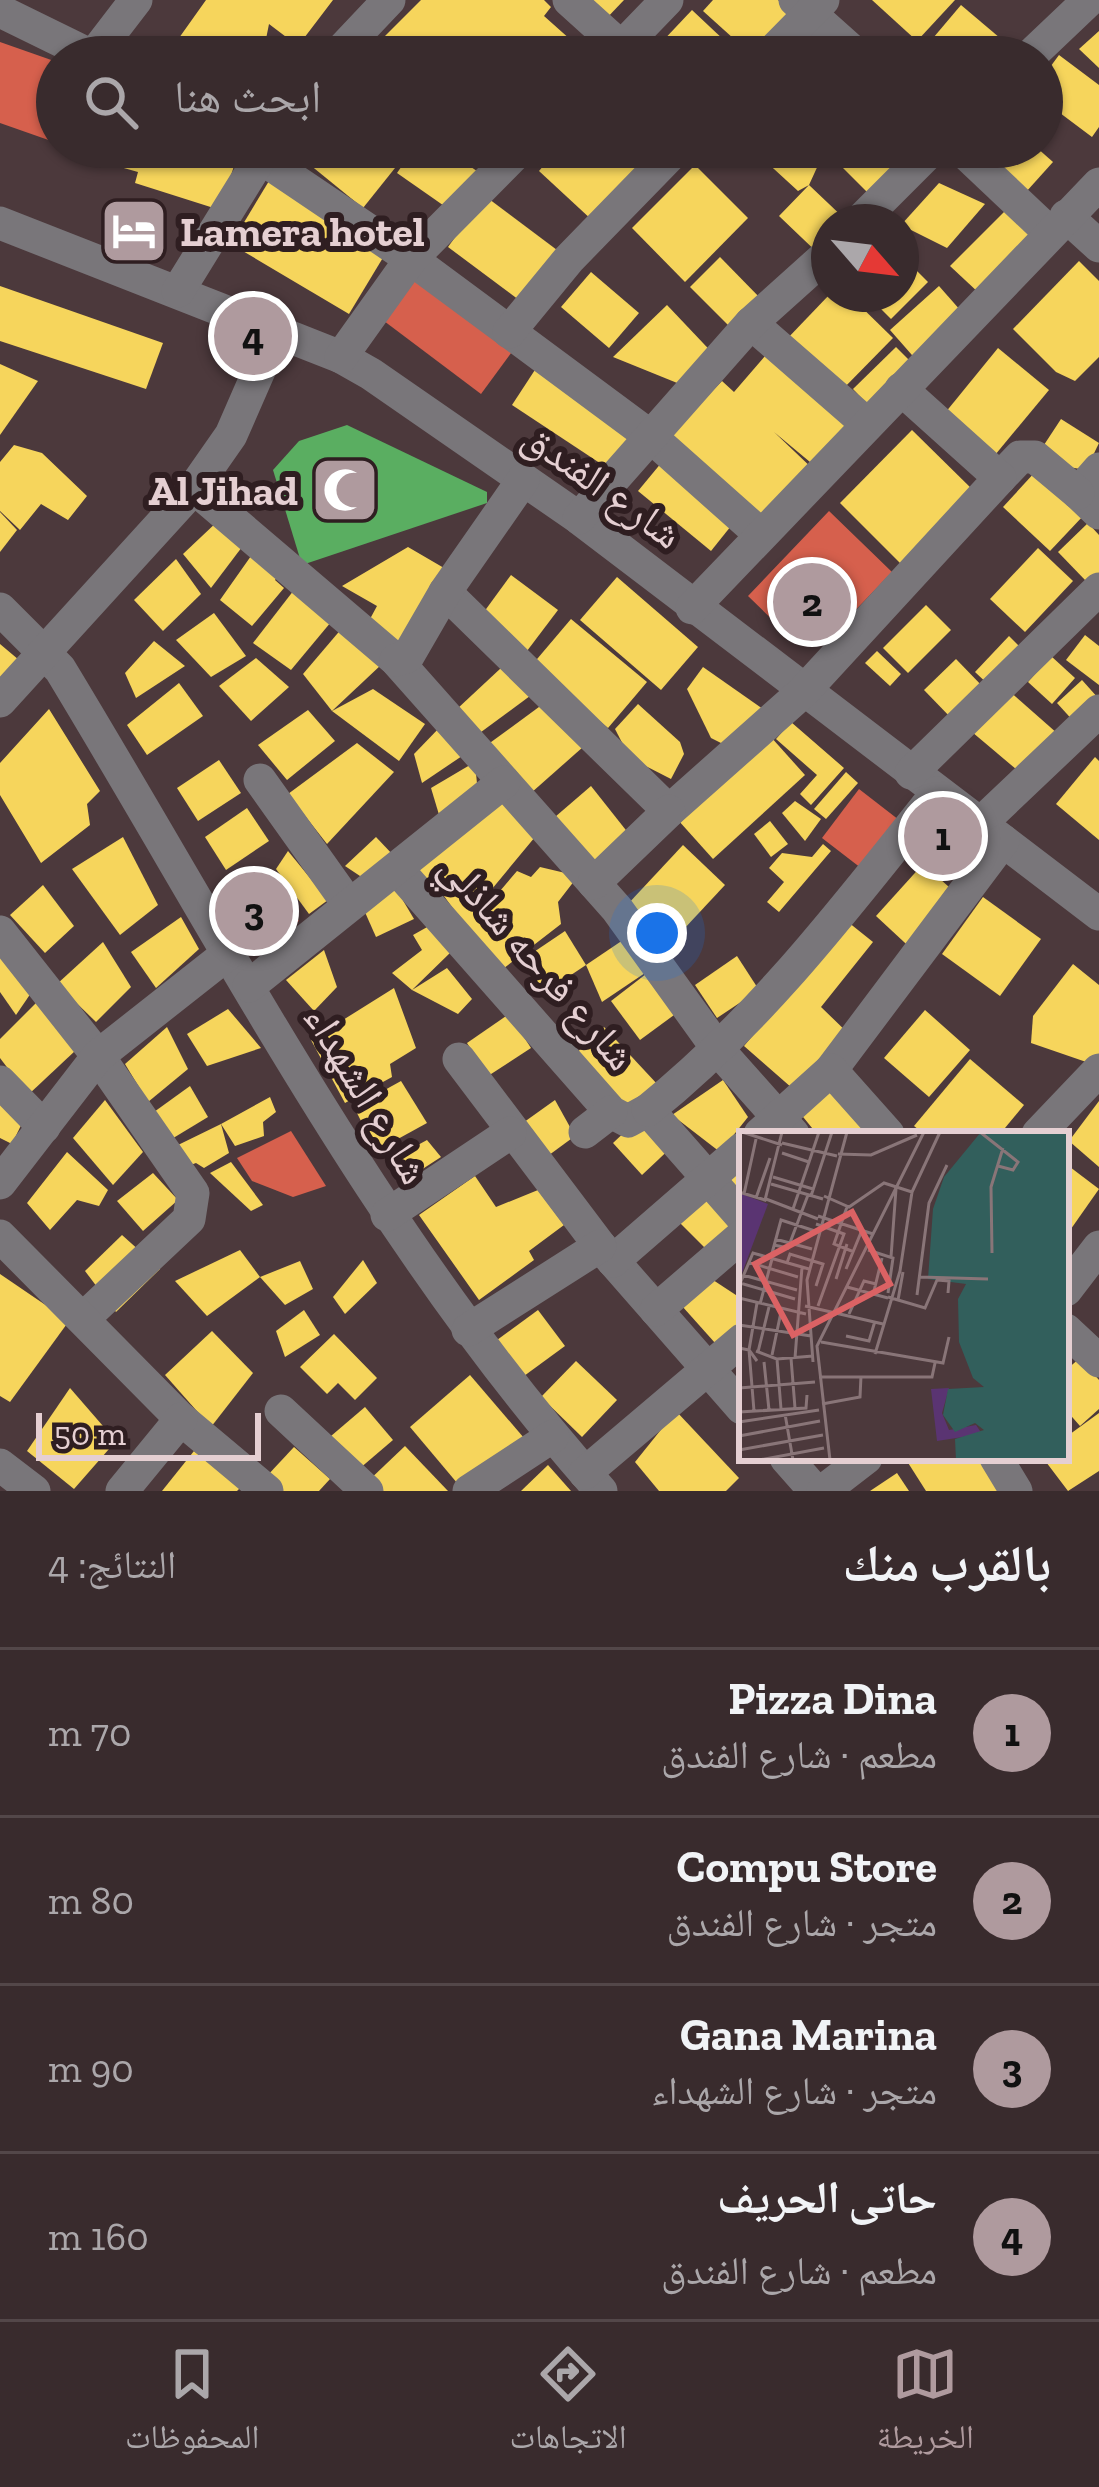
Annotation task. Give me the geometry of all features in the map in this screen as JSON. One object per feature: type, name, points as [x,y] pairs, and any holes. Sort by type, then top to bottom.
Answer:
[{"type":"street","points":[[109,36],[136,0]]},
{"type":"street","points":[[569,0],[602,36]]},
{"type":"street","points":[[1051,36],[1089,0]]},
{"type":"street","points":[[629,36],[655,4]]},
{"type":"street","points":[[784,36],[809,4],[839,36]]},
{"type":"street","points":[[350,36],[371,5]]},
{"type":"street","points":[[0,11],[51,36]]},
{"type":"street","points":[[178,291],[246,168]]},
{"type":"street","points":[[282,168],[650,436],[759,533]]},
{"type":"street","points":[[341,357],[411,259],[501,168]]},
{"type":"street","points":[[508,332],[568,259],[657,168]]},
{"type":"street","points":[[877,204],[913,168]]},
{"type":"street","points":[[986,168],[1058,224],[1099,246]]},
{"type":"street","points":[[692,608],[759,533],[1099,184]]},
{"type":"street","name":"شارع الفندق","points":[[0,223],[341,357],[579,518],[1099,914]]},
{"type":"street","points":[[579,518],[751,323],[811,269]]},
{"type":"street","points":[[751,323],[867,424]]},
{"type":"street","points":[[0,701],[194,488],[230,434],[276,332]]},
{"type":"street","points":[[902,389],[1000,478]]},
{"type":"street","points":[[594,884],[804,691],[1020,458],[1035,457],[1092,492]]},
{"type":"street","points":[[397,660],[408,656],[445,592],[524,480]]},
{"type":"street","points":[[194,488],[397,660],[594,884],[777,1129],[831,1070],[992,833],[1099,711]]},
{"type":"street","points":[[739,1214],[648,1110],[720,1052],[791,976],[924,783],[1099,589]]},
{"type":"street","points":[[445,592],[669,811]]},
{"type":"street","name":"شارع الشهداء","points":[[0,609],[48,652],[387,1215],[468,1330],[592,1482]]},
{"type":"street","points":[[260,780],[349,904]]},
{"type":"street","points":[[249,986],[504,782]]},
{"type":"street","name":"شارع فرحه شاذلي","points":[[397,869],[598,1122],[628,1121],[648,1110]]},
{"type":"street","points":[[0,932],[98,1056],[193,1193],[189,1219],[85,1317]]},
{"type":"street","points":[[0,1183],[98,1056],[230,952]]},
{"type":"street","points":[[459,1059],[510,1133],[606,1254],[739,1405]]},
{"type":"street","points":[[831,1070],[885,1131]]},
{"type":"street","points":[[1041,1131],[1099,1070]]},
{"type":"street","points":[[0,1082],[44,1127]]},
{"type":"street","points":[[387,1215],[510,1133]]},
{"type":"street","points":[[468,1330],[666,1221],[739,1152]]},
{"type":"street","points":[[0,1236],[181,1419],[267,1491]]},
{"type":"street","points":[[656,1310],[739,1239]]},
{"type":"street","points":[[1069,1286],[1099,1247]]},
{"type":"street","points":[[1069,1333],[1099,1361]]},
{"type":"street","points":[[592,1482],[705,1366],[739,1342]]},
{"type":"street","points":[[281,1411],[368,1491]]},
{"type":"street","points":[[122,1491],[181,1419]]},
{"type":"street","points":[[469,1491],[553,1436]]},
{"type":"street","points":[[789,1461],[819,1491],[862,1461]]},
{"type":"street","points":[[998,1461],[1016,1491]]},
{"type":"street","points":[[0,1465],[34,1491]]},
{"type":"building: سكن","points":[[206,0],[333,0],[306,36],[285,36],[269,24],[267,36],[180,36]]},
{"type":"building: سكن","points":[[421,0],[544,0],[551,7],[544,16],[566,36],[385,36]]},
{"type":"building: سكن","points":[[582,0],[624,0],[604,21]]},
{"type":"building: سكن","points":[[713,0],[778,0],[793,14],[773,36],[731,36],[703,11]]},
{"type":"building: سكن","points":[[872,0],[955,0],[922,36],[912,36]]},
{"type":"building: سكن","points":[[961,5],[998,36],[935,36]]},
{"type":"building: سكن","points":[[692,10],[720,36],[667,36]]},
{"type":"building: سكن","points":[[1099,31],[1099,68],[1079,49]]},
{"type":"building: سكن","points":[[1063,58],[1099,85],[1099,127],[1092,137],[1063,115]]},
{"type":"building: سكن","points":[[124,168],[233,168],[220,210],[135,183],[138,172]]},
{"type":"building: سكن","points":[[314,168],[395,168],[363,208]]},
{"type":"building: سكن","points":[[400,168],[472,168],[487,178],[460,217],[397,173]]},
{"type":"building: سكن","points":[[542,168],[642,168],[593,221],[539,171]]},
{"type":"building: سكن","points":[[692,168],[698,168],[748,218],[685,282],[632,228]]},
{"type":"building: سكن","points":[[773,168],[817,168],[809,185],[798,191]]},
{"type":"building: سكن","points":[[843,168],[912,168],[870,195]]},
{"type":"building: سكن","points":[[999,168],[1048,168],[1026,192]]},
{"type":"building: سكن","points":[[272,176],[390,246],[349,314],[231,244]]},
{"type":"building: سكن","points":[[939,183],[985,204],[947,248],[919,234],[919,205]]},
{"type":"building: سكن","points":[[809,185],[829,204],[811,204],[811,247],[779,216]]},
{"type":"building: سكن","points":[[485,196],[569,259],[531,309],[448,247]]},
{"type":"building: سكن","points":[[1010,206],[1039,235],[980,294],[950,266]]},
{"type":"building: سكن","points":[[720,257],[768,306],[731,328],[690,287]]},
{"type":"building: سكن","points":[[1079,261],[1099,281],[1099,357],[1075,381],[1056,372],[1013,329]]},
{"type":"building: سكن","points":[[591,272],[639,313],[609,348],[561,307]]},
{"type":"building: سكن","points":[[0,286],[163,343],[146,389],[0,341]]},
{"type":"building: سكن","points":[[939,286],[975,327],[926,371],[890,330],[910,312],[919,312],[919,304]]},
{"type":"building: سكن","points":[[667,305],[721,362],[692,389],[613,357]]},
{"type":"building: سكن","points":[[813,312],[866,312],[893,338],[839,393],[785,341]]},
{"type":"building: سكن","points":[[896,347],[917,368],[873,410],[853,389]]},
{"type":"building: سكن","points":[[998,348],[1049,390],[995,455],[945,413]]},
{"type":"building: سكن","points":[[771,349],[855,422],[816,467],[774,432],[815,471],[759,530],[666,439],[722,381],[734,392]]},
{"type":"building: سكن","points":[[546,353],[665,431],[630,483],[512,405]]},
{"type":"building: سكن","points":[[0,364],[38,381],[0,435]]},
{"type":"building: سكن","points":[[1061,419],[1099,443],[1086,470],[1063,466],[1040,451]]},
{"type":"building: سكن","points":[[912,430],[977,494],[905,568],[840,503]]},
{"type":"building: سكن","points":[[14,445],[42,453],[87,496],[68,520],[41,504],[20,530],[0,511],[0,462]]},
{"type":"building: سكن","points":[[667,456],[739,516],[711,551],[638,491]]},
{"type":"building: سكن","points":[[1036,471],[1084,515],[1050,551],[1003,507]]},
{"type":"building: سكن","points":[[0,512],[17,530],[0,552]]},
{"type":"building: سكن","points":[[219,520],[242,547],[211,588],[183,554]]},
{"type":"building: سكن","points":[[1088,523],[1099,535],[1099,585],[1086,581],[1058,552]]},
{"type":"building: سكن","points":[[408,547],[456,575],[408,656],[364,630],[377,606],[342,586]]},
{"type":"building: سكن","points":[[1038,548],[1073,581],[1025,632],[990,599]]},
{"type":"building: سكن","points":[[251,556],[280,572],[275,580],[284,588],[252,626],[220,600]]},
{"type":"building: سكن","points":[[176,559],[201,594],[163,631],[134,600]]},
{"type":"building: سكن","points":[[511,575],[558,610],[527,651],[481,616]]},
{"type":"building: سكن","points":[[617,577],[698,647],[661,690],[580,620]]},
{"type":"building: سكن","points":[[294,590],[331,622],[291,670],[253,643]]},
{"type":"building: سكن","points":[[926,605],[951,630],[908,673],[883,648]]},
{"type":"building: سكن","points":[[214,613],[246,656],[211,677],[176,640]]},
{"type":"building: سكن","points":[[571,619],[647,682],[608,728],[532,665]]},
{"type":"building: سكن","points":[[343,627],[382,664],[332,711],[303,674]]},
{"type":"building: سكن","points":[[1085,635],[1099,646],[1099,685],[1066,660]]},
{"type":"building: سكن","points":[[1009,636],[1026,653],[992,688],[975,672]]},
{"type":"building: سكن","points":[[154,641],[185,666],[136,698],[125,673]]},
{"type":"building: سكن","points":[[0,644],[19,660],[0,681]]},
{"type":"building: سكن","points":[[877,651],[901,674],[890,686],[865,663]]},
{"type":"building: سكن","points":[[1051,656],[1075,678],[1052,704],[1028,682]]},
{"type":"building: سكن","points":[[256,658],[289,687],[251,721],[219,686]]},
{"type":"building: سكن","points":[[956,659],[986,690],[954,721],[924,690]]},
{"type":"building: سكن","points":[[703,667],[770,714],[743,754],[711,738],[687,689]]},
{"type":"building: سكن","points":[[501,668],[534,693],[477,735],[457,709]]},
{"type":"building: سكن","points":[[1082,680],[1099,699],[1076,724],[1057,703]]},
{"type":"building: سكن","points":[[179,683],[203,716],[147,755],[127,725]]},
{"type":"building: سكن","points":[[373,689],[425,724],[399,761],[332,711]]},
{"type":"building: سكن","points":[[1008,690],[1058,734],[1023,775],[972,732]]},
{"type":"building: سكن","points":[[543,704],[583,747],[531,793],[487,745]]},
{"type":"building: سكن","points":[[638,704],[680,742],[684,754],[671,779],[630,758],[615,729]]},
{"type":"building: سكن","points":[[49,709],[100,791],[87,804],[90,825],[41,863],[0,795],[0,763]]},
{"type":"building: سكن","points":[[308,710],[335,741],[287,780],[258,745]]},
{"type":"building: سكن","points":[[791,722],[844,768],[811,805],[800,794],[817,775],[776,739]]},
{"type":"building: سكن","points":[[442,725],[465,754],[422,783],[414,754]]},
{"type":"building: سكن","points":[[770,736],[805,775],[713,859],[678,820]]},
{"type":"building: سكن","points":[[357,743],[394,772],[327,844],[288,794]]},
{"type":"building: سكن","points":[[1095,757],[1099,761],[1099,840],[1056,804]]},
{"type":"building: سكن","points":[[219,760],[241,793],[198,821],[177,788]]},
{"type":"building: سكن","points":[[475,762],[477,784],[440,818],[431,788]]},
{"type":"building: سكن","points":[[846,772],[858,783],[826,819],[814,809]]},
{"type":"building: سكن","points":[[591,786],[629,834],[593,868],[555,817]]},
{"type":"building: سكن","points":[[505,799],[535,837],[482,901],[454,875],[428,894],[410,872]]},
{"type":"building: سكن","points":[[795,801],[821,819],[805,841],[782,813]]},
{"type":"building: سكن","points":[[247,808],[269,841],[226,870],[205,837]]},
{"type":"building: سكن","points":[[770,821],[788,844],[771,857],[754,834]]},
{"type":"building: سكن","points":[[123,837],[158,905],[120,935],[72,869]]},
{"type":"building: سكن","points":[[376,837],[394,856],[366,880],[345,866]]},
{"type":"building: سكن","points":[[823,844],[831,851],[779,912],[767,902],[784,882],[769,868],[782,853],[812,857]]},
{"type":"building: سكن","points":[[683,845],[725,885],[669,945],[627,905]]},
{"type":"building: سكن","points":[[288,851],[328,900],[309,914],[276,869]]},
{"type":"building: سكن","points":[[923,864],[966,902],[918,955],[876,916]]},
{"type":"building: سكن","points":[[540,867],[578,876],[558,902],[561,924],[499,972],[444,896],[454,888],[483,911],[517,871],[531,877]]},
{"type":"building: سكن","points":[[43,885],[74,926],[45,953],[10,915]]},
{"type":"building: سكن","points":[[395,887],[414,919],[376,937],[364,910]]},
{"type":"building: سكن","points":[[983,897],[1041,939],[1000,996],[942,954]]},
{"type":"building: سكن","points":[[181,917],[199,949],[156,988],[131,952]]},
{"type":"building: سكن","points":[[848,922],[873,942],[821,1007],[851,1036],[800,1095],[744,1046]]},
{"type":"building: سكن","points":[[429,926],[452,951],[412,990],[392,973],[422,950],[413,935]]},
{"type":"building: سكن","points":[[565,931],[586,965],[544,993],[522,960]]},
{"type":"building: سكن","points":[[623,940],[645,973],[602,1002],[586,965]]},
{"type":"building: سكن","points":[[103,942],[131,987],[96,1022],[57,984]]},
{"type":"building: سكن","points":[[324,950],[337,987],[314,1011],[286,980]]},
{"type":"building: سكن","points":[[0,956],[31,993],[16,1015],[0,992]]},
{"type":"building: سكن","points":[[737,956],[759,990],[717,1018],[695,985]]},
{"type":"building: سكن","points":[[659,964],[689,1004],[640,1040],[611,1001]]},
{"type":"building: سكن","points":[[1073,964],[1099,985],[1099,1056],[1092,1064],[1031,1043],[1033,1016]]},
{"type":"building: سكن","points":[[447,968],[472,999],[458,1014],[412,990]]},
{"type":"building: سكن","points":[[394,988],[416,1048],[390,1064],[392,1077],[345,1103],[311,1040]]},
{"type":"building: سكن","points":[[37,1002],[76,1050],[28,1095],[0,1058],[0,1039]]},
{"type":"building: سكن","points":[[228,1009],[261,1048],[207,1066],[187,1034]]},
{"type":"building: سكن","points":[[925,1010],[970,1050],[929,1097],[884,1058]]},
{"type":"building: سكن","points":[[509,1014],[531,1048],[488,1076],[467,1043]]},
{"type":"building: سكن","points":[[167,1027],[188,1069],[148,1102],[125,1064]]},
{"type":"building: سكن","points":[[604,1027],[658,1085],[624,1117],[570,1059]]},
{"type":"building: سكن","points":[[970,1059],[1024,1105],[1002,1131],[920,1131],[914,1126]]},
{"type":"building: سكن","points":[[842,1078],[883,1131],[815,1131],[799,1112]]},
{"type":"building: سكن","points":[[723,1080],[748,1117],[720,1152],[672,1115]]},
{"type":"building: سكن","points":[[401,1081],[427,1123],[376,1151],[354,1107]]},
{"type":"building: سكن","points":[[190,1086],[208,1117],[170,1140],[154,1112]]},
{"type":"building: سكن","points":[[270,1097],[276,1112],[263,1122],[264,1136],[235,1146],[221,1124]]},
{"type":"building: سكن","points":[[105,1100],[143,1152],[113,1185],[73,1138]]},
{"type":"building: سكن","points":[[555,1100],[575,1136],[545,1158],[520,1125]]},
{"type":"building: سكن","points":[[1099,1101],[1099,1167],[1069,1141]]},
{"type":"building: سكن","points":[[0,1103],[24,1119],[12,1144],[0,1138]]},
{"type":"building: سكن","points":[[648,1110],[677,1142],[642,1175],[613,1143]]},
{"type":"building: سكن","points":[[221,1124],[229,1153],[204,1168],[196,1163],[185,1167],[178,1145]]},
{"type":"building: سكن","points":[[427,1140],[441,1157],[404,1181],[392,1159]]},
{"type":"building: سكن","points":[[67,1152],[108,1190],[99,1206],[77,1200],[50,1230],[27,1203]]},
{"type":"building: سكن","points":[[231,1162],[263,1205],[251,1211],[210,1173]]},
{"type":"building: سكن","points":[[1069,1166],[1099,1189],[1069,1232]]},
{"type":"building: سكن","points":[[730,1170],[739,1179],[739,1216],[706,1249],[678,1221]]},
{"type":"building: سكن","points":[[153,1173],[178,1200],[143,1231],[117,1201]]},
{"type":"building: سكن","points":[[475,1176],[496,1207],[538,1190],[564,1225],[529,1251],[534,1260],[479,1300],[419,1215]]},
{"type":"building: سكن","points":[[122,1235],[160,1269],[116,1312],[85,1271]]},
{"type":"building: سكن","points":[[240,1250],[260,1277],[207,1316],[175,1281]]},
{"type":"building: سكن","points":[[363,1260],[377,1283],[345,1314],[333,1297]]},
{"type":"building: سكن","points":[[300,1261],[313,1289],[285,1305],[260,1277]]},
{"type":"building: سكن","points":[[0,1274],[69,1321],[10,1402],[0,1396]]},
{"type":"building: سكن","points":[[710,1278],[739,1297],[739,1339],[724,1353],[682,1306]]},
{"type":"building: سكن","points":[[304,1310],[320,1335],[285,1357],[276,1331]]},
{"type":"building: سكن","points":[[538,1310],[565,1346],[524,1376],[497,1340]]},
{"type":"building: سكن","points":[[212,1331],[253,1373],[211,1427],[165,1375]]},
{"type":"building: سكن","points":[[334,1334],[377,1378],[355,1400],[338,1383],[327,1394],[300,1367]]},
{"type":"building: سكن","points":[[1080,1358],[1099,1380],[1099,1409],[1080,1426],[1069,1413],[1069,1367]]},
{"type":"building: سكن","points":[[576,1361],[617,1400],[582,1437],[541,1397]]},
{"type":"building: سكن","points":[[470,1375],[524,1438],[463,1490],[410,1427]]},
{"type":"building: سكن","points":[[70,1388],[116,1441],[74,1489],[27,1451]]},
{"type":"building: سكن","points":[[365,1407],[393,1440],[352,1475],[324,1442]]},
{"type":"building: سكن","points":[[676,1411],[739,1478],[726,1491],[659,1491],[635,1462]]},
{"type":"building: سكن","points":[[1099,1413],[1099,1471],[1068,1491],[1045,1461],[1069,1461],[1069,1435]]},
{"type":"building: سكن","points":[[405,1446],[448,1491],[370,1491],[364,1485]]},
{"type":"building: سكن","points":[[294,1447],[330,1479],[319,1491],[282,1491],[266,1477]]},
{"type":"building: سكن","points":[[194,1451],[240,1488],[162,1491]]},
{"type":"building: سكن","points":[[907,1461],[987,1461],[1007,1491],[926,1491]]},
{"type":"building: سكن","points":[[548,1465],[571,1491],[521,1491]]},
{"type":"building: سكن","points":[[897,1473],[909,1491],[870,1491]]},
{"type":"building: متاجر","points":[[0,42],[36,55],[36,136],[0,123]]},
{"type":"building: متاجر","points":[[428,262],[525,334],[481,394],[384,321]]},
{"type":"building: متاجر","points":[[829,511],[892,572],[826,641],[802,619],[787,634],[748,596]]},
{"type":"building: متاجر","points":[[859,789],[921,837],[883,885],[822,838]]},
{"type":"building: متاجر","points":[[268,880],[299,921],[270,938],[235,901]]},
{"type":"building: متاجر","points":[[291,1131],[326,1186],[293,1197],[252,1181],[237,1158]]},
{"type":"building: مرافق عامة","name":"Al Jihad","points":[[347,425],[487,492],[487,503],[302,565],[273,470],[299,441]]},
{"type":"place","name":"Lamera hotel","points":[[134,231]]},
{"type":"place","name":"حاتى الحريف","points":[[253,336]]},
{"type":"place","name":"Al Jihad","points":[[345,490]]},
{"type":"place","name":"Compu Store","points":[[812,602]]},
{"type":"place","name":"Pizza Dina","points":[[943,836]]},
{"type":"place","name":"Gana Marina","points":[[254,911]]}]
